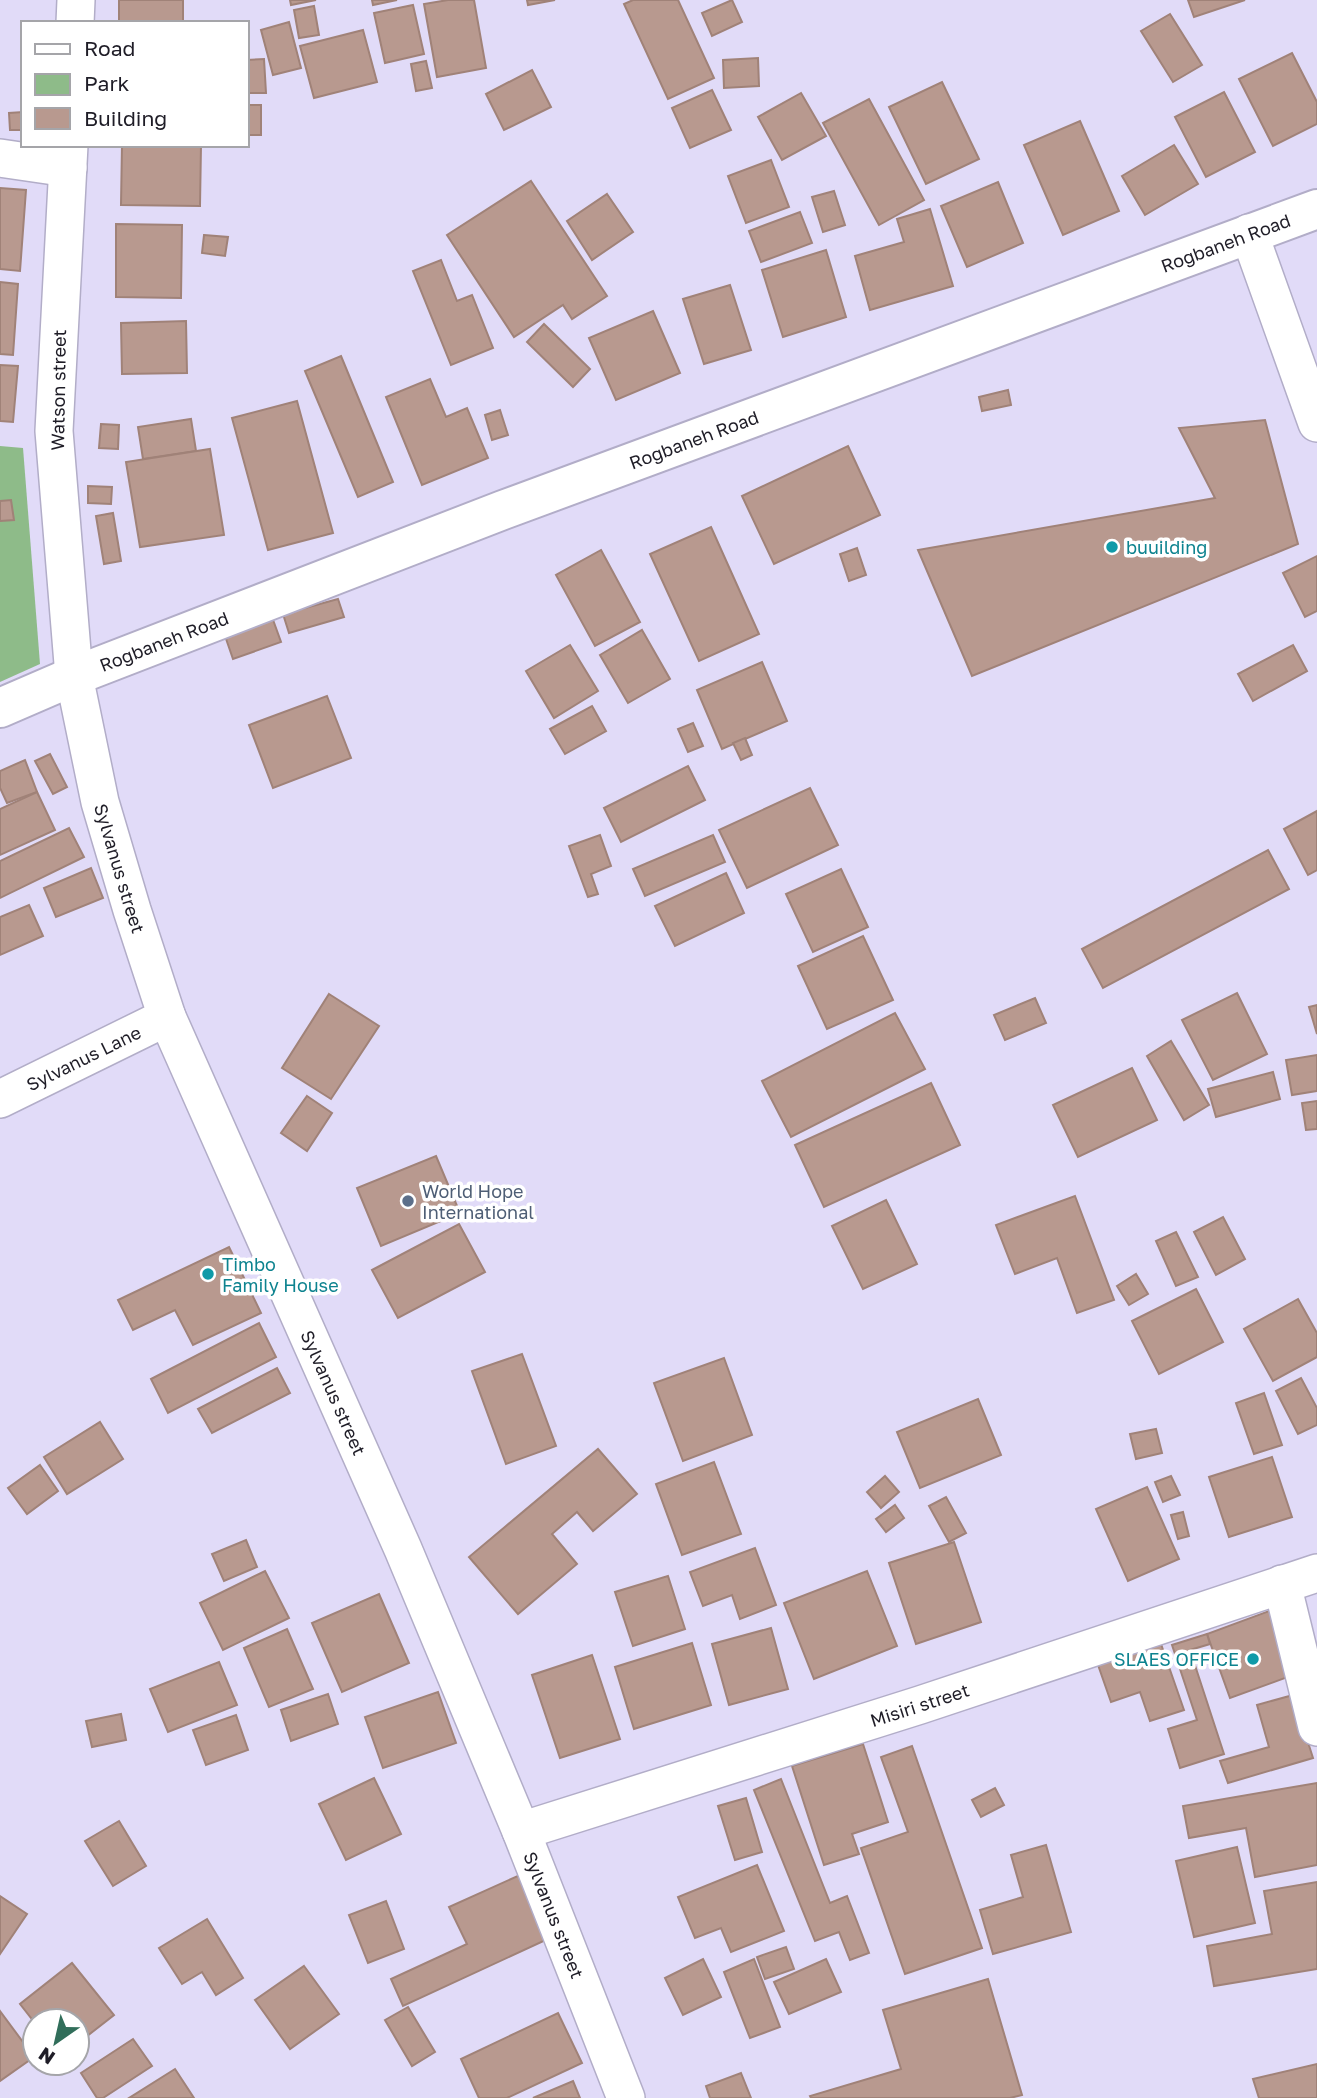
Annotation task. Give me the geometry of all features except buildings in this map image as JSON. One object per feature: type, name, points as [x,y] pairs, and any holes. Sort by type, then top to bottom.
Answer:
[{"type":"main road","name":"Rogbaneh Road","points":[[0,708],[74,676],[503,510],[1317,209]]},
{"type":"street","points":[[75,21],[76,0]]},
{"type":"street","points":[[0,158],[68,156]]},
{"type":"street","name":"Watson street","points":[[68,156],[54,431],[74,676]]},
{"type":"street","points":[[1249,233],[1317,423]]},
{"type":"street","name":"Sylvanus street","points":[[74,676],[100,802],[167,1017],[403,1549],[521,1831],[626,2098]]},
{"type":"street","name":"Sylvanus Lane","points":[[0,1099],[167,1017]]},
{"type":"street","name":"Misiri street","points":[[521,1831],[920,1705],[1317,1573]]},
{"type":"street","points":[[1282,1584],[1317,1727]]},
{"type":"green space","points":[[0,446],[23,448],[40,664],[0,682]]},
{"type":"place","name":"buuilding","points":[[1112,547]]},
{"type":"place","name":"World Hope International","points":[[408,1201]]},
{"type":"place","name":"Timbo Family House","points":[[208,1274]]},
{"type":"place","name":"SLAES OFFICE","points":[[1253,1659]]}]
